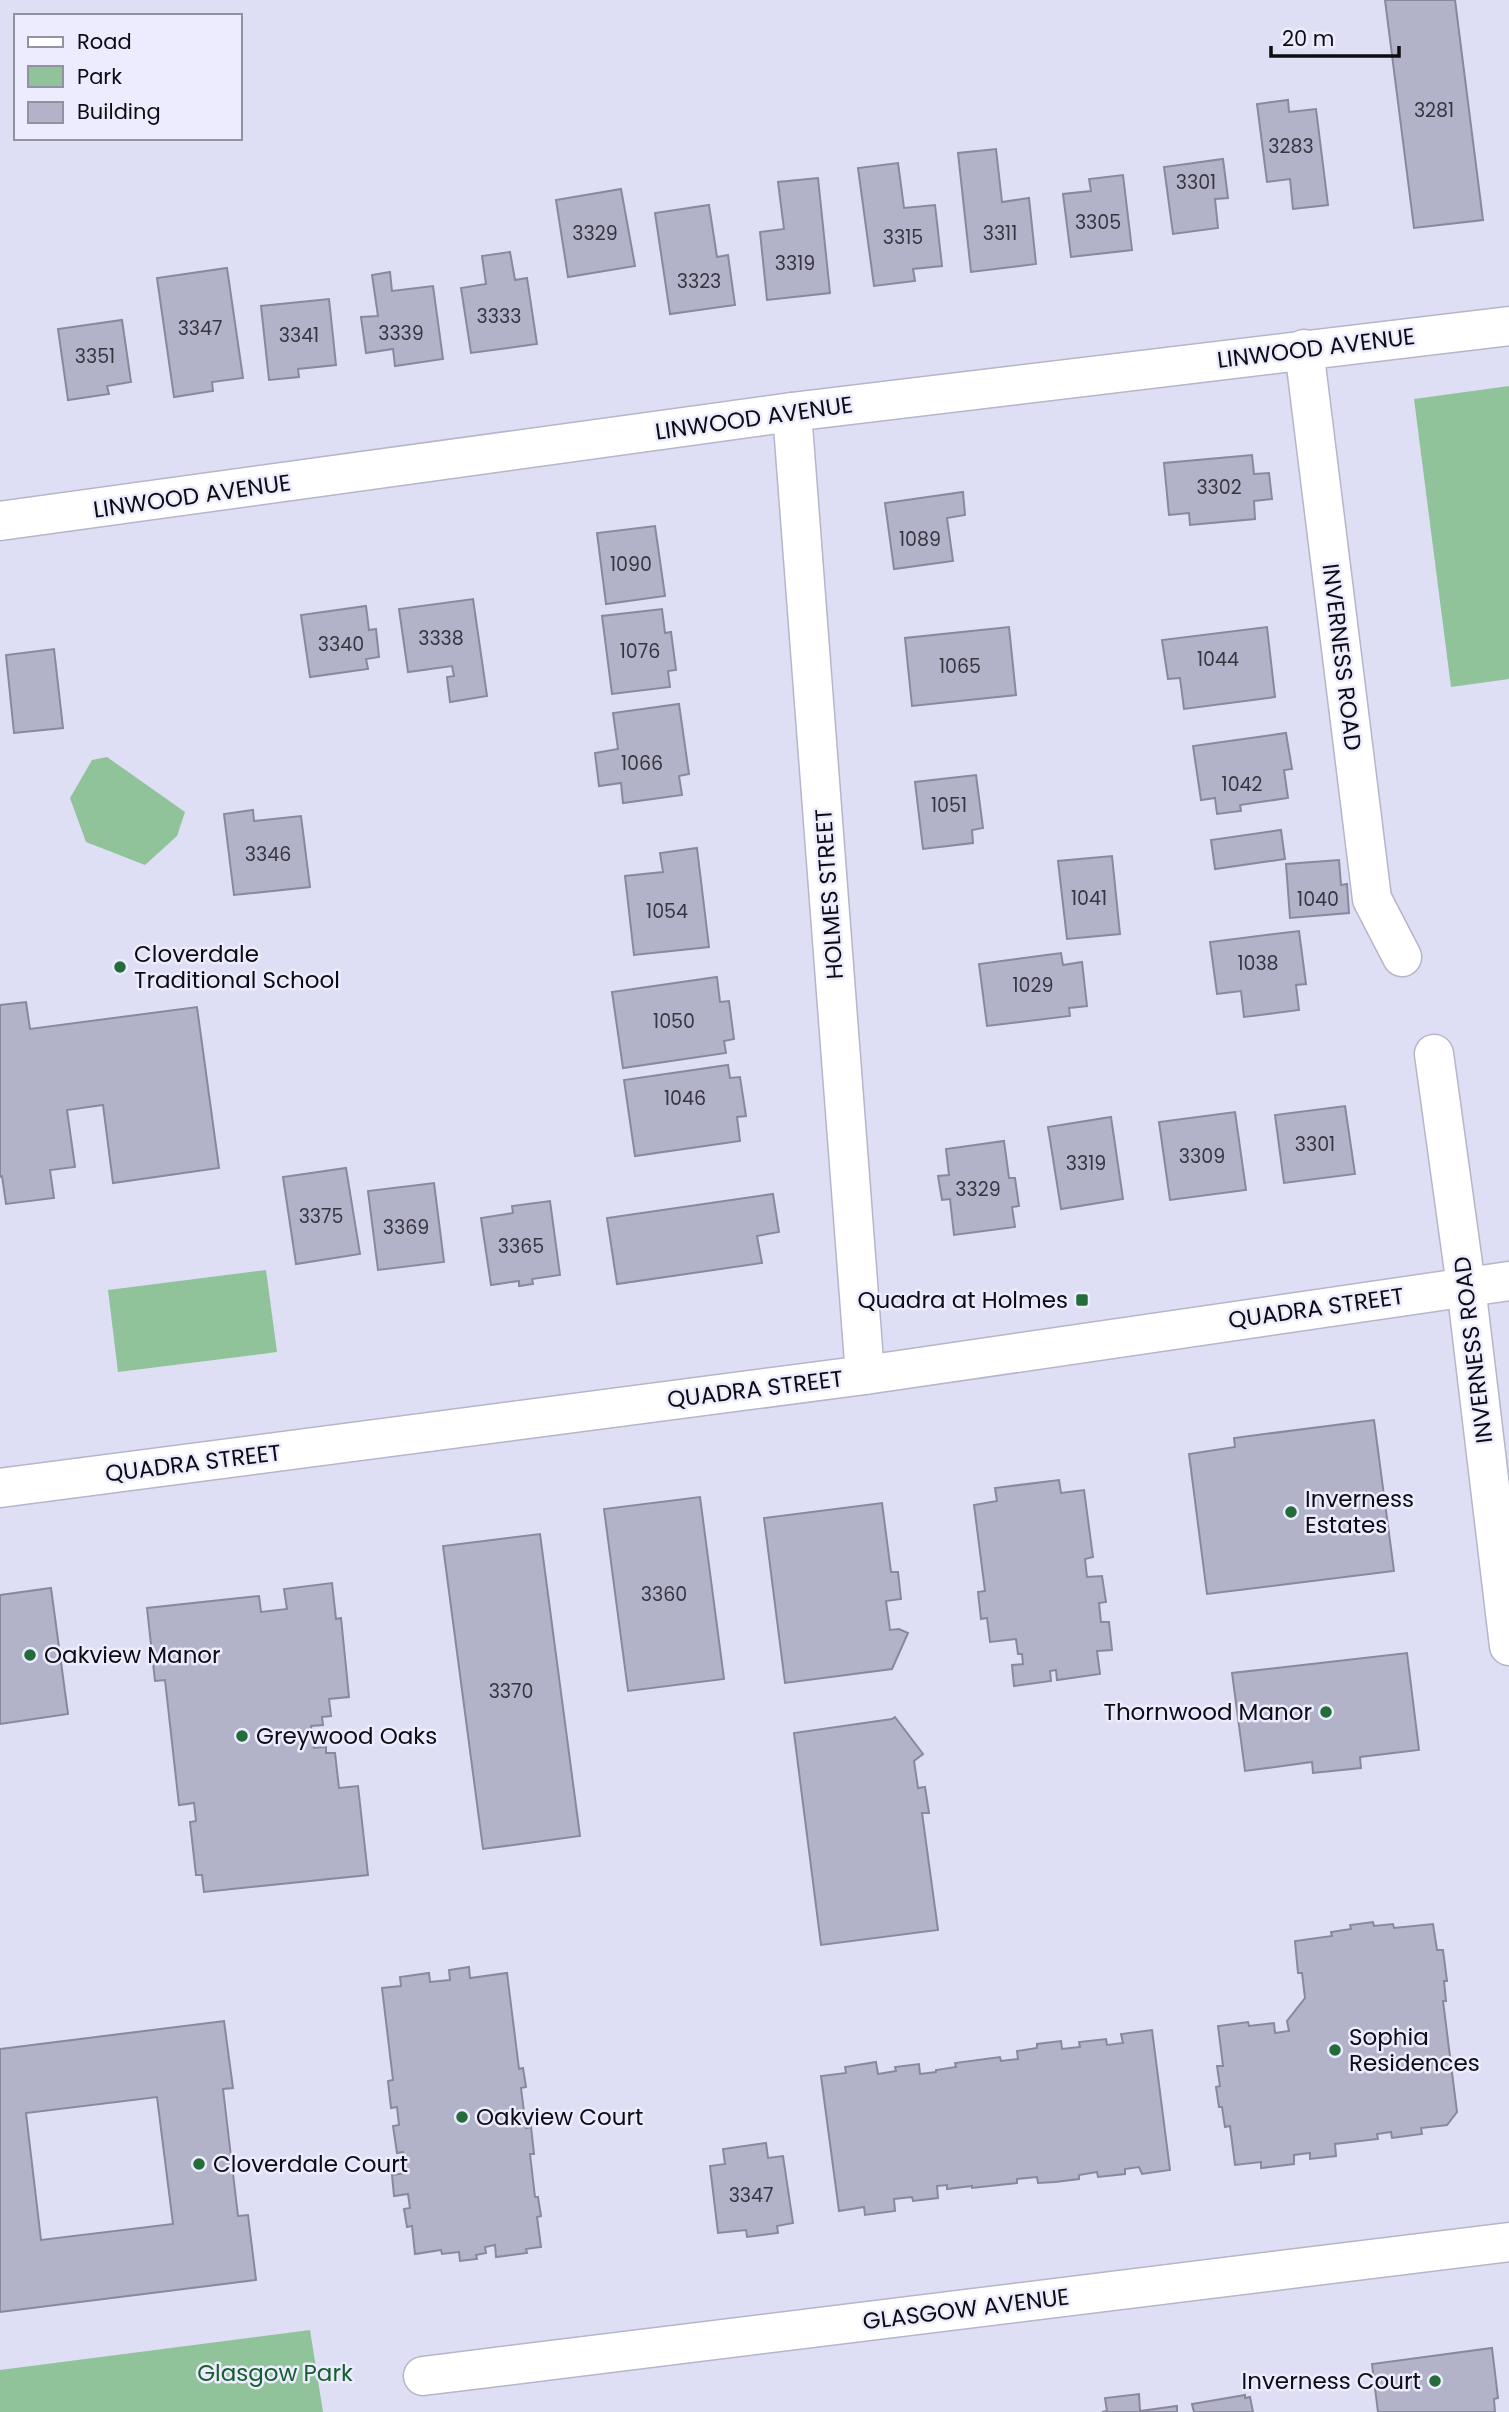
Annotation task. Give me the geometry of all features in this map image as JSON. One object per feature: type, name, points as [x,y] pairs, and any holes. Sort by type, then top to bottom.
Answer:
[{"type":"street","name":"LINWOOD AVENUE","points":[[0,521],[792,412],[1509,326]]},
{"type":"street","name":"INVERNESS ROAD","points":[[1304,349],[1372,899],[1402,957]]},
{"type":"street","name":"HOLMES STREET","points":[[792,412],[865,1375]]},
{"type":"street","name":"INVERNESS ROAD","points":[[1434,1054],[1466,1286],[1509,1647]]},
{"type":"street","name":"QUADRA STREET","points":[[0,1488],[865,1375],[1509,1281]]},
{"type":"street","name":"GLASGOW AVENUE","points":[[423,2376],[1509,2242]]},
{"type":"green space","points":[[1509,386],[1509,679],[1451,687],[1414,399]]},
{"type":"green space","points":[[107,757],[185,812],[177,836],[145,865],[86,842],[70,798],[92,760]]},
{"type":"green space","points":[[266,1270],[277,1352],[118,1372],[108,1290]]},
{"type":"green space","name":"Glasgow Park","points":[[310,2330],[323,2412],[0,2412],[0,2370]]},
{"type":"building","points":[[1385,0],[1455,0],[1483,220],[1414,228]]},
{"type":"building","points":[[1288,100],[1289,112],[1316,109],[1328,205],[1293,209],[1290,179],[1267,182],[1257,104]]},
{"type":"building","points":[[996,149],[1002,202],[1029,198],[1036,264],[971,272],[958,153]]},
{"type":"building","points":[[1223,159],[1228,198],[1215,199],[1218,228],[1173,234],[1164,167]]},
{"type":"building","points":[[898,163],[904,208],[935,205],[942,266],[913,269],[915,281],[874,286],[858,168]]},
{"type":"building","points":[[1123,175],[1132,250],[1071,257],[1063,194],[1091,191],[1089,179]]},
{"type":"building","points":[[818,178],[830,293],[767,300],[760,232],[784,229],[778,182]]},
{"type":"building","points":[[621,189],[635,266],[568,277],[556,200]]},
{"type":"building","points":[[709,205],[717,257],[728,255],[735,305],[670,314],[655,213]]},
{"type":"building","points":[[510,252],[515,280],[527,278],[537,344],[471,353],[461,288],[486,284],[482,256]]},
{"type":"building","points":[[227,268],[243,378],[212,382],[213,391],[174,397],[157,278]]},
{"type":"building","points":[[390,272],[392,291],[433,286],[443,359],[395,366],[393,349],[366,353],[361,317],[378,316],[372,275]]},
{"type":"building","points":[[329,299],[336,365],[298,369],[299,377],[269,380],[261,306]]},
{"type":"building","points":[[122,320],[131,382],[107,386],[109,394],[68,400],[58,329]]},
{"type":"building","points":[[1252,455],[1254,474],[1269,473],[1272,499],[1254,501],[1255,519],[1190,525],[1189,513],[1169,515],[1164,463]]},
{"type":"building","points":[[963,492],[965,515],[947,518],[953,561],[894,569],[885,503]]},
{"type":"building","points":[[655,526],[665,596],[606,604],[597,533]]},
{"type":"building","points":[[473,599],[487,696],[450,702],[447,677],[454,676],[452,666],[408,672],[399,609]]},
{"type":"building","points":[[366,606],[369,630],[376,629],[379,657],[366,659],[368,669],[310,677],[301,615]]},
{"type":"building","points":[[662,609],[665,633],[671,632],[676,670],[668,671],[670,687],[612,694],[602,616]]},
{"type":"building","points":[[1009,627],[1016,695],[912,706],[905,638]]},
{"type":"building","points":[[1267,627],[1275,697],[1184,709],[1180,678],[1168,679],[1162,640]]},
{"type":"building","points":[[54,649],[63,728],[14,733],[6,655]]},
{"type":"building","points":[[679,704],[689,774],[679,776],[682,795],[623,803],[621,783],[599,786],[595,753],[618,749],[613,713]]},
{"type":"building","points":[[1286,733],[1292,769],[1284,770],[1288,798],[1240,805],[1241,811],[1217,814],[1215,798],[1201,800],[1193,746]]},
{"type":"building","points":[[976,775],[983,828],[972,830],[973,843],[923,849],[915,782]]},
{"type":"building","points":[[253,810],[254,821],[301,816],[310,887],[234,895],[224,814]]},
{"type":"building","points":[[1281,830],[1285,859],[1215,869],[1211,840]]},
{"type":"building","points":[[697,848],[709,947],[634,955],[625,876],[663,872],[660,853]]},
{"type":"building","points":[[1112,856],[1120,934],[1067,939],[1058,861]]},
{"type":"building","points":[[1339,860],[1341,885],[1347,884],[1349,913],[1290,918],[1286,864]]},
{"type":"building","points":[[1299,931],[1306,984],[1296,985],[1299,1010],[1244,1017],[1241,991],[1217,994],[1210,942]]},
{"type":"building","points":[[1061,953],[1063,965],[1082,962],[1087,1006],[1069,1008],[1070,1016],[987,1026],[979,964]]},
{"type":"building","points":[[717,977],[720,1002],[729,1001],[734,1039],[724,1041],[726,1053],[623,1068],[612,992]]},
{"type":"building","points":[[26,1002],[30,1029],[197,1007],[219,1168],[113,1183],[103,1105],[67,1110],[75,1167],[50,1170],[54,1198],[6,1204],[2,1176],[0,1177],[0,1005]]},
{"type":"building","points":[[728,1065],[730,1078],[740,1077],[746,1116],[737,1117],[740,1141],[635,1156],[624,1080]]},
{"type":"building","points":[[1345,1106],[1355,1174],[1284,1183],[1275,1115]]},
{"type":"building","points":[[1235,1112],[1246,1190],[1170,1200],[1159,1122]]},
{"type":"building","points":[[1111,1117],[1123,1199],[1061,1209],[1048,1127]]},
{"type":"building","points":[[1004,1141],[1009,1178],[1015,1178],[1019,1206],[1012,1207],[1015,1227],[954,1235],[950,1199],[942,1200],[938,1176],[949,1175],[946,1149]]},
{"type":"building","points":[[346,1168],[360,1254],[296,1264],[283,1177]]},
{"type":"building","points":[[434,1183],[444,1262],[378,1270],[368,1191]]},
{"type":"building","points":[[773,1194],[779,1232],[757,1236],[762,1263],[617,1284],[607,1218]]},
{"type":"building","points":[[550,1201],[560,1275],[532,1279],[533,1284],[519,1286],[519,1281],[491,1285],[481,1218],[513,1213],[512,1206]]},
{"type":"building","name":"Inverness Estates","points":[[1374,1420],[1394,1571],[1207,1594],[1189,1454],[1235,1447],[1234,1438]]},
{"type":"building","points":[[1059,1480],[1061,1493],[1084,1490],[1093,1557],[1085,1559],[1087,1577],[1102,1576],[1106,1602],[1099,1603],[1101,1622],[1109,1622],[1112,1650],[1097,1651],[1100,1674],[1057,1680],[1056,1670],[1050,1671],[1051,1681],[1014,1686],[1012,1665],[1023,1664],[1022,1654],[1018,1654],[1016,1639],[990,1642],[987,1618],[981,1619],[978,1592],[985,1591],[974,1505],[997,1501],[995,1488]]},
{"type":"building","points":[[700,1497],[724,1679],[628,1691],[604,1509]]},
{"type":"building","points":[[882,1503],[891,1572],[898,1572],[901,1599],[886,1601],[890,1630],[899,1629],[908,1633],[892,1669],[785,1683],[764,1518]]},
{"type":"building","points":[[540,1534],[580,1836],[483,1849],[443,1546]]},
{"type":"building","name":"Greywood Oaks","points":[[332,1583],[336,1619],[341,1618],[349,1697],[329,1699],[331,1716],[322,1717],[323,1725],[311,1726],[314,1748],[326,1747],[326,1753],[335,1753],[339,1788],[358,1786],[368,1875],[204,1892],[202,1875],[196,1875],[190,1822],[196,1821],[194,1803],[179,1805],[165,1680],[155,1681],[147,1608],[259,1596],[261,1612],[287,1609],[284,1589]]},
{"type":"building","name":"Oakview Manor","points":[[51,1588],[68,1714],[0,1724],[0,1595]]},
{"type":"building","name":"Thornwood Manor","points":[[1407,1653],[1419,1750],[1360,1757],[1361,1768],[1313,1773],[1312,1762],[1245,1771],[1232,1673]]},
{"type":"building","points":[[895,1717],[923,1754],[914,1761],[918,1788],[925,1787],[929,1813],[922,1813],[938,1930],[821,1945],[794,1733]]},
{"type":"building","name":"Sophia Residences","points":[[1373,1922],[1374,1926],[1393,1924],[1394,1928],[1433,1924],[1437,1950],[1443,1950],[1447,1981],[1444,1981],[1446,2001],[1443,2001],[1457,2112],[1447,2125],[1421,2128],[1422,2134],[1392,2138],[1391,2132],[1377,2134],[1378,2139],[1335,2144],[1336,2156],[1310,2159],[1310,2153],[1294,2155],[1294,2164],[1261,2168],[1261,2162],[1235,2165],[1230,2126],[1225,2127],[1216,2087],[1220,2086],[1217,2066],[1223,2066],[1218,2026],[1248,2022],[1249,2026],[1274,2023],[1275,2033],[1289,2031],[1287,2021],[1305,1998],[1302,1973],[1298,1973],[1295,1941],[1332,1936],[1331,1932],[1351,1929],[1350,1925]]},
{"type":"building","name":"Oakview Court","points":[[469,1967],[470,1978],[507,1973],[519,2069],[523,2068],[526,2087],[521,2088],[526,2128],[531,2127],[534,2154],[530,2154],[535,2197],[538,2197],[541,2216],[537,2217],[541,2247],[526,2249],[527,2253],[496,2257],[495,2245],[485,2247],[486,2253],[476,2255],[477,2259],[460,2261],[459,2252],[442,2254],[441,2250],[415,2254],[412,2226],[407,2227],[404,2209],[410,2208],[408,2194],[394,2196],[392,2175],[406,2173],[403,2152],[397,2153],[393,2126],[399,2125],[397,2107],[391,2108],[388,2081],[393,2080],[382,1988],[401,1986],[400,1977],[429,1973],[430,1982],[450,1980],[449,1970]]},
{"type":"building","name":"Cloverdale Court","points":[[224,2021],[233,2088],[223,2089],[238,2216],[248,2215],[256,2280],[0,2312],[0,2049]],"holes":[[[157,2097],[173,2224],[41,2240],[26,2113]]]},
{"type":"building","points":[[1152,2030],[1170,2170],[1142,2174],[1139,2167],[1125,2169],[1125,2174],[1098,2177],[1097,2172],[1079,2175],[1079,2179],[1055,2182],[1038,2183],[1037,2177],[1017,2179],[1017,2183],[972,2188],[947,2189],[947,2185],[937,2186],[938,2198],[913,2201],[912,2197],[894,2199],[895,2211],[865,2215],[864,2207],[839,2211],[821,2076],[846,2073],[845,2067],[876,2062],[878,2074],[896,2071],[895,2067],[919,2064],[920,2074],[936,2072],[956,2067],[955,2063],[1000,2057],[1001,2061],[1018,2059],[1017,2051],[1037,2048],[1037,2044],[1061,2041],[1062,2049],[1080,2047],[1079,2042],[1106,2039],[1107,2045],[1123,2043],[1121,2034]]},
{"type":"building","points":[[766,2143],[768,2158],[783,2156],[793,2223],[777,2226],[778,2233],[747,2237],[746,2230],[718,2233],[710,2166],[725,2164],[723,2149]]},
{"type":"building","name":"Inverness Court","points":[[1492,2348],[1498,2398],[1494,2399],[1495,2412],[1378,2412],[1372,2364]]},
{"type":"building","points":[[1139,2394],[1140,2411],[1177,2406],[1177,2412],[1102,2412],[1107,2411],[1105,2398]]},
{"type":"building","points":[[1245,2395],[1245,2398],[1250,2397],[1253,2412],[1194,2412],[1192,2404]]},
{"type":"place","name":"Cloverdale Traditional School","points":[[120,967]]},
{"type":"place","name":"Quadra at Holmes","points":[[1082,1300]]},
{"type":"place","name":"Inverness Estates","points":[[1291,1512]]},
{"type":"place","name":"Oakview Manor","points":[[30,1655]]},
{"type":"place","name":"Thornwood Manor","points":[[1326,1712]]},
{"type":"place","name":"Greywood Oaks","points":[[242,1736]]},
{"type":"place","name":"Sophia Residences","points":[[1335,2050]]},
{"type":"place","name":"Oakview Court","points":[[462,2117]]},
{"type":"place","name":"Cloverdale Court","points":[[199,2164]]},
{"type":"place","name":"Inverness Court","points":[[1435,2381]]}]
